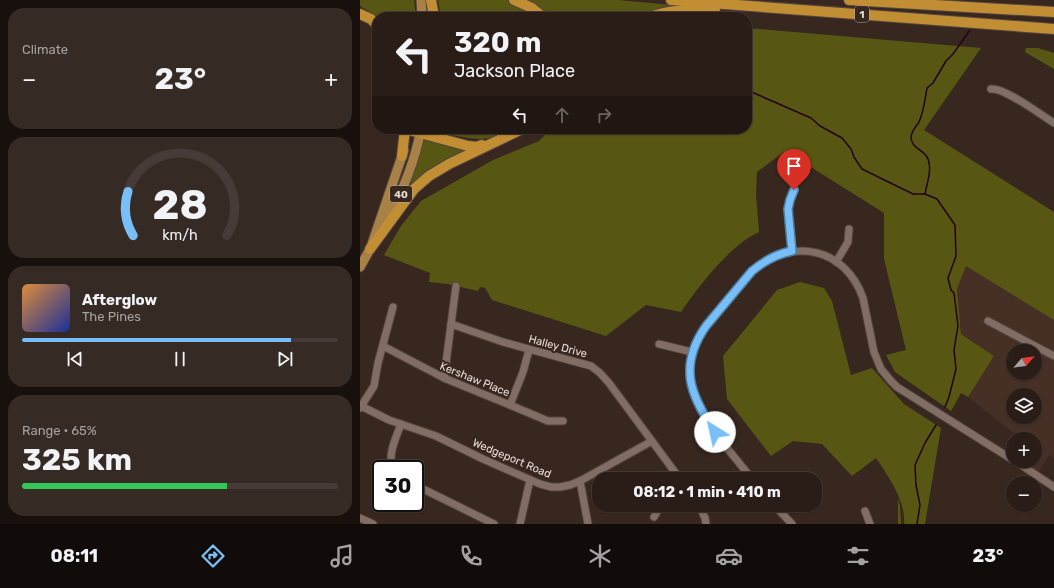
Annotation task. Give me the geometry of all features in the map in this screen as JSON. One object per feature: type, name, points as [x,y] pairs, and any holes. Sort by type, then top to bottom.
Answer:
[{"type":"highway","points":[[431,0],[432,12]]},
{"type":"highway","points":[[514,0],[532,8],[537,12]]},
{"type":"highway","name":"1","points":[[671,0],[1054,29]]},
{"type":"highway","name":"1","points":[[849,0],[1054,12]]},
{"type":"highway","points":[[670,12],[684,10],[783,8]]},
{"type":"highway","points":[[360,14],[372,20]]},
{"type":"highway","points":[[402,156],[407,134]]},
{"type":"highway","points":[[432,134],[477,147],[497,141]]},
{"type":"highway","points":[[370,249],[414,189],[429,176],[449,164],[512,134]]},
{"type":"main road","points":[[421,0],[422,12]]},
{"type":"main road","name":"40","points":[[360,267],[396,204],[420,134]]},
{"type":"main road","name":"40","points":[[370,249],[402,156]]},
{"type":"street","points":[[991,90],[995,89],[1006,92],[1054,123]]},
{"type":"street","points":[[792,251],[788,209],[794,190]]},
{"type":"street","points":[[836,262],[848,242],[849,229]]},
{"type":"street","points":[[746,472],[715,432],[696,401],[690,378],[692,352],[706,326],[752,271],[774,256],[792,251],[816,253],[829,257],[850,275],[860,290],[874,352],[884,372],[897,387],[1006,455]]},
{"type":"street","points":[[444,378],[456,286]]},
{"type":"street","points":[[361,407],[374,386],[393,307]]},
{"type":"street","points":[[988,321],[1054,356]]},
{"type":"street","name":"Halley Drive","points":[[451,324],[529,350],[592,366],[600,373],[675,472]]},
{"type":"street","points":[[659,344],[692,352]]},
{"type":"street","name":"Kershaw Place","points":[[383,346],[444,378],[548,421],[563,421]]},
{"type":"street","points":[[510,405],[523,372],[529,350]]},
{"type":"street","name":"Wedgeport Road","points":[[361,407],[382,417],[436,436],[530,480],[551,487],[570,485],[580,481],[652,441]]},
{"type":"street","points":[[391,460],[401,424]]},
{"type":"street","points":[[1026,468],[1054,487]]},
{"type":"street","points":[[520,524],[530,480]]},
{"type":"street","points":[[580,481],[588,524]]},
{"type":"street","points":[[424,489],[494,524]]},
{"type":"street","points":[[654,517],[657,512]]},
{"type":"street","points":[[702,512],[706,524]]},
{"type":"street","points":[[781,512],[792,524]]},
{"type":"street","points":[[865,512],[870,524]]},
{"type":"street","points":[[361,520],[372,524]]},
{"type":"shaded area","points":[[360,0],[414,0],[415,12],[372,12],[372,13],[360,6]]},
{"type":"shaded area","points":[[438,0],[507,0],[520,4],[532,12],[440,12]]},
{"type":"shaded area","points":[[528,0],[618,0],[683,6],[650,12],[545,11]]},
{"type":"shaded area","points":[[752,28],[981,48],[924,130],[1054,212],[1054,320],[966,266],[957,289],[961,334],[994,356],[968,397],[961,393],[951,411],[895,372],[886,355],[906,350],[884,259],[884,213],[798,159],[784,152],[757,172],[756,195],[759,232],[737,246],[726,256],[696,291],[681,312],[646,305],[606,336],[492,300],[485,288],[480,287],[478,291],[448,284],[429,282],[430,273],[384,255],[401,226],[421,201],[493,160],[539,141],[546,134],[752,134]]},
{"type":"shaded area","points":[[1026,48],[1038,48],[1054,53],[1054,69],[1025,52]]},
{"type":"shaded area","points":[[448,134],[500,134],[480,139]]},
{"type":"shaded area","points":[[424,137],[475,149],[451,159],[397,208]]},
{"type":"shaded area","points":[[1054,233],[1054,458],[1049,455],[1042,466],[1042,432],[1012,432],[968,397],[994,356],[961,334],[957,289],[966,266]]},
{"type":"shaded area","points":[[800,282],[824,288],[832,301],[851,375],[872,368],[904,404],[941,428],[925,524],[904,524],[904,515],[899,498],[891,481],[876,458],[852,476],[822,444],[793,441],[771,456],[727,399],[723,356],[777,290]]},
{"type":"shaded area","points":[[1032,468],[1041,468],[1038,472]]},
{"type":"shaded area","points":[[898,498],[900,506],[901,524],[898,524]]},
{"type":"waterway","points":[[925,194],[930,165],[927,157],[913,144],[911,138],[912,133],[921,118],[927,88],[933,83],[946,61],[953,54],[970,30]]},
{"type":"waterway","points":[[752,92],[811,118],[820,126],[842,138],[851,149],[854,157],[862,169],[913,194],[925,194],[937,199],[955,225],[956,256],[948,278],[951,290],[954,293],[958,326],[954,350],[956,369],[945,407]]},
{"type":"waterway","points":[[917,524],[920,505],[916,485],[915,465],[925,443],[936,425]]},
{"type":"route","points":[[715,432],[702,413],[692,391],[690,378],[690,360],[692,352],[706,326],[752,271],[766,260],[792,251],[788,204],[794,190]]}]
